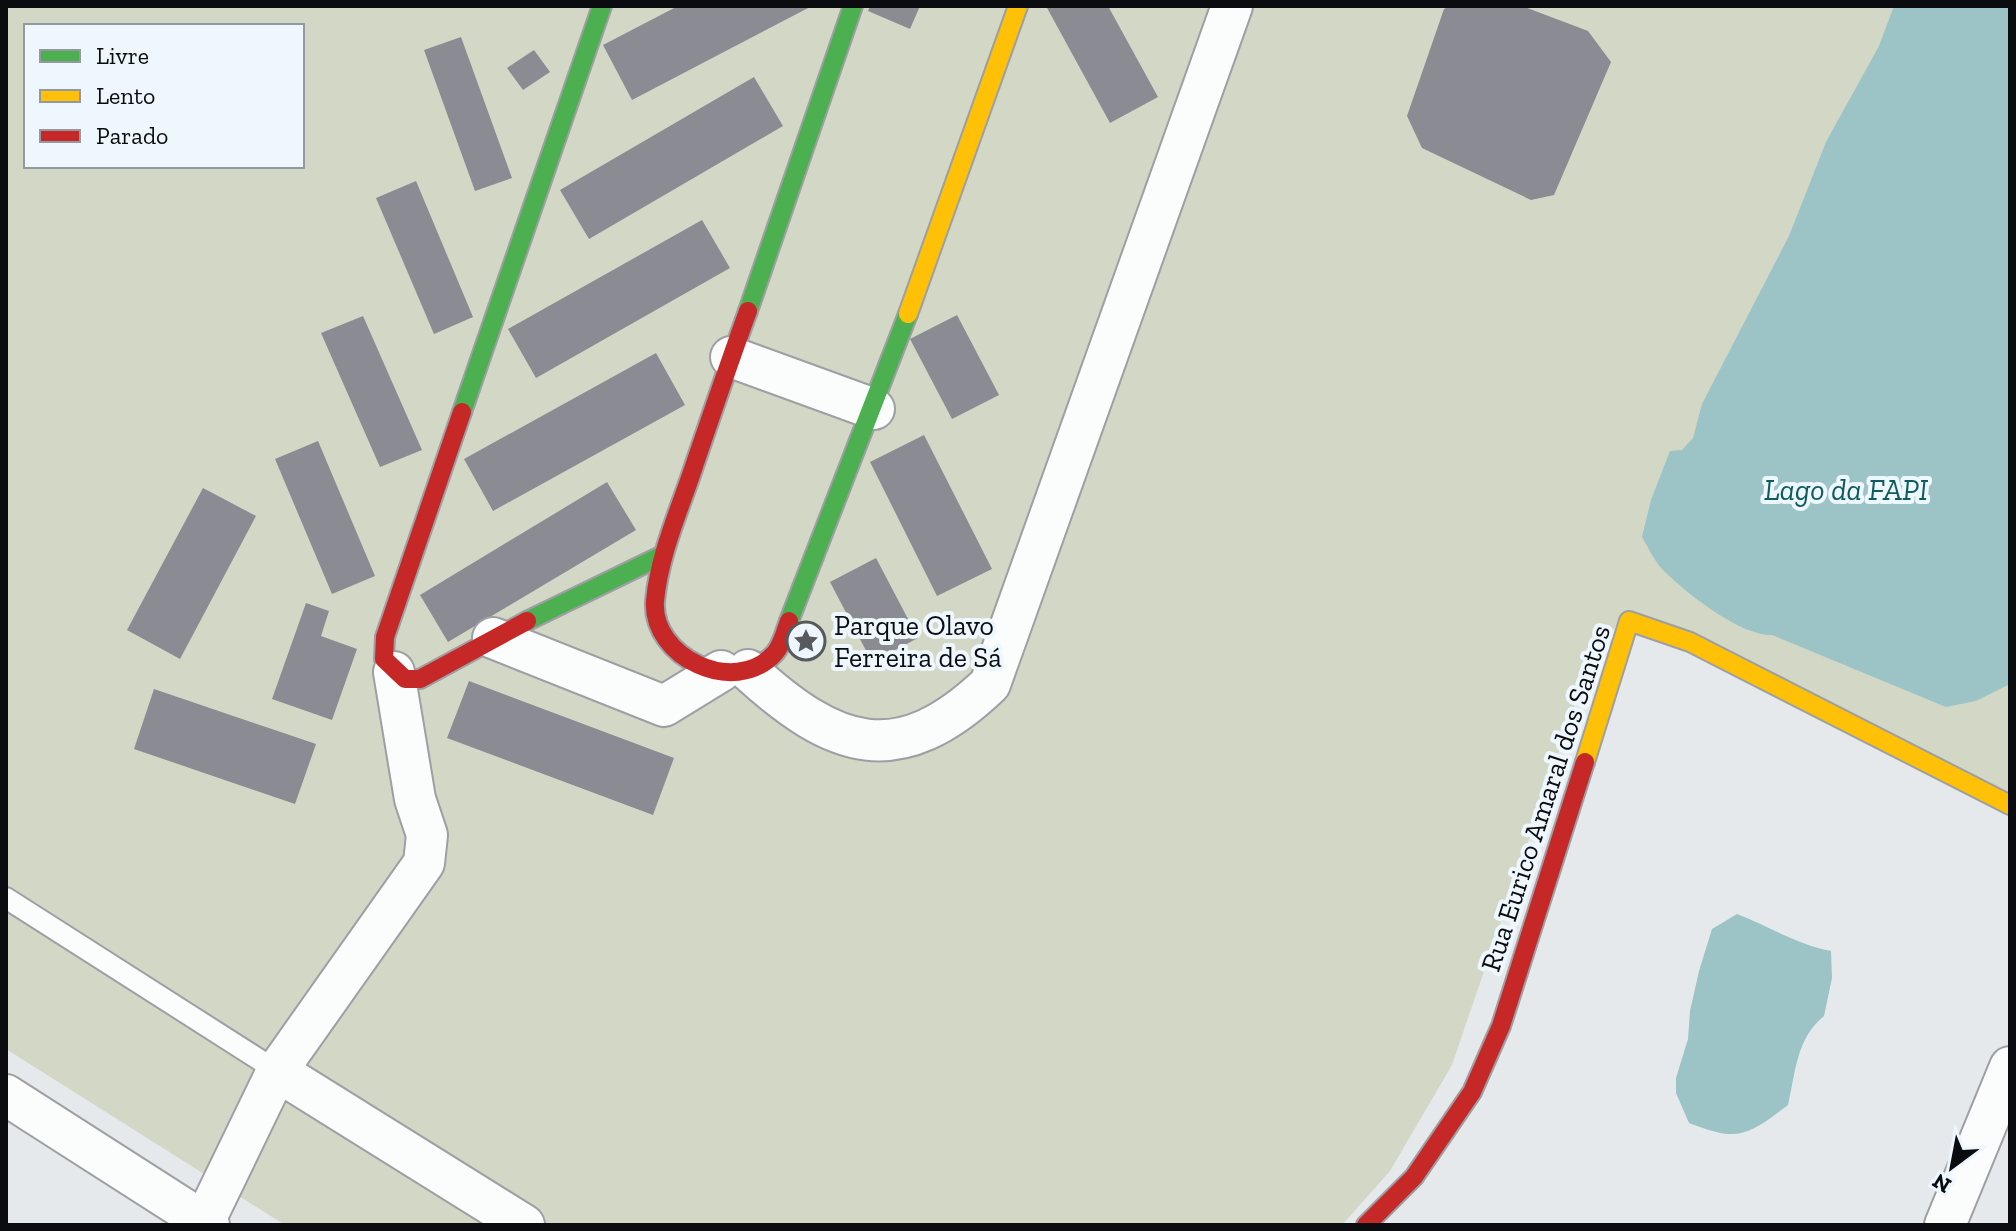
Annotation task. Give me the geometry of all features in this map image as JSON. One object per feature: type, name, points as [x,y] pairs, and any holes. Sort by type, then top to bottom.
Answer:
[{"type":"street","points":[[602,6],[385,637],[384,659],[394,672],[405,679],[420,679],[493,638],[663,555]]},
{"type":"street","points":[[853,6],[663,555],[655,614],[658,627],[673,648],[694,662],[734,670],[853,740],[887,742],[960,713],[990,684],[1232,11]]},
{"type":"street","points":[[493,638],[664,706],[734,670],[769,661],[777,652],[874,409],[1018,6]]},
{"type":"street","points":[[731,357],[874,409]]},
{"type":"street","name":"Rua Eurico Amaral dos Santos","points":[[1366,1225],[1414,1177],[1472,1092],[1501,1026],[1629,621],[1690,642],[2010,805]]},
{"type":"street","points":[[6,1095],[206,1224],[277,1071],[424,863],[427,835],[415,799],[394,672]]},
{"type":"street","points":[[1945,1225],[2010,1067]]},
{"type":"street","points":[[277,1071],[524,1225]]},
{"type":"lane","points":[[6,898],[277,1071]]},
{"type":"green space","name":"Parque Olavo Ferreira de Sá","points":[[6,6],[2010,6],[2010,800],[1626,610],[1586,672],[1452,1065],[1390,1171],[1342,1225],[285,1225],[6,1049]]},
{"type":"water","name":"Lago da FAPI","points":[[1894,6],[2010,6],[2010,684],[1976,701],[1946,707],[1772,635],[1729,621],[1698,600],[1662,569],[1642,537],[1651,500],[1670,451],[1682,450],[1693,438],[1702,404],[1789,236],[1826,142],[1879,46]]},
{"type":"water","points":[[1737,914],[1795,940],[1831,951],[1832,978],[1824,1016],[1808,1035],[1798,1056],[1788,1105],[1751,1130],[1731,1134],[1689,1123],[1676,1093],[1676,1078],[1688,1039],[1690,1011],[1699,971],[1712,929]]},
{"type":"building","points":[[678,6],[812,6],[632,100],[603,45]]},
{"type":"building","points":[[870,6],[920,6],[910,29],[868,11]]},
{"type":"building","points":[[1046,6],[1108,6],[1158,97],[1110,123]]},
{"type":"building","points":[[1450,6],[1522,6],[1588,31],[1611,62],[1554,195],[1531,200],[1422,148],[1407,116],[1444,9]]},
{"type":"building","points":[[461,37],[512,178],[475,191],[424,50]]},
{"type":"building","points":[[534,50],[550,72],[523,90],[507,68]]},
{"type":"building","points":[[754,77],[783,126],[589,239],[560,190]]},
{"type":"building","points":[[416,181],[473,317],[434,334],[376,198]]},
{"type":"building","points":[[702,220],[730,268],[536,378],[508,329]]},
{"type":"building","points":[[957,315],[999,395],[952,419],[910,339]]},
{"type":"building","points":[[363,316],[422,450],[380,467],[321,333]]},
{"type":"building","points":[[656,353],[685,405],[493,511],[464,459]]},
{"type":"building","points":[[924,435],[992,569],[937,596],[870,462]]},
{"type":"building","points":[[318,441],[375,576],[332,594],[275,459]]},
{"type":"building","points":[[607,482],[636,530],[448,642],[420,595]]},
{"type":"building","points":[[203,488],[256,516],[180,659],[127,630]]},
{"type":"building","points":[[876,558],[918,638],[872,662],[830,582]]},
{"type":"building","points":[[306,603],[329,611],[321,636],[357,649],[332,720],[272,699]]},
{"type":"building","points":[[469,681],[674,758],[653,815],[447,738]]},
{"type":"building","points":[[154,689],[316,744],[295,804],[134,749]]},
{"type":"traffic: fast","points":[[462,412],[602,6]]},
{"type":"traffic: fast","points":[[748,311],[853,6]]},
{"type":"traffic: fast","points":[[789,621],[908,314]]},
{"type":"traffic: fast","points":[[527,621],[663,555]]},
{"type":"traffic: slow","points":[[908,314],[1018,6]]},
{"type":"traffic: slow","points":[[1585,762],[1629,621],[1690,642],[2010,805]]},
{"type":"traffic: jam","points":[[748,311],[664,554],[655,601],[657,621],[666,639],[680,654],[698,665],[718,671],[738,672],[757,666],[774,654],[789,621]]},
{"type":"traffic: jam","points":[[462,412],[385,637],[384,659],[405,679],[420,679],[527,621]]},
{"type":"traffic: jam","points":[[1366,1225],[1414,1177],[1472,1092],[1501,1026],[1585,762]]},
{"type":"place","name":"Parque Olavo Ferreira de Sá","points":[[806,641]]}]
